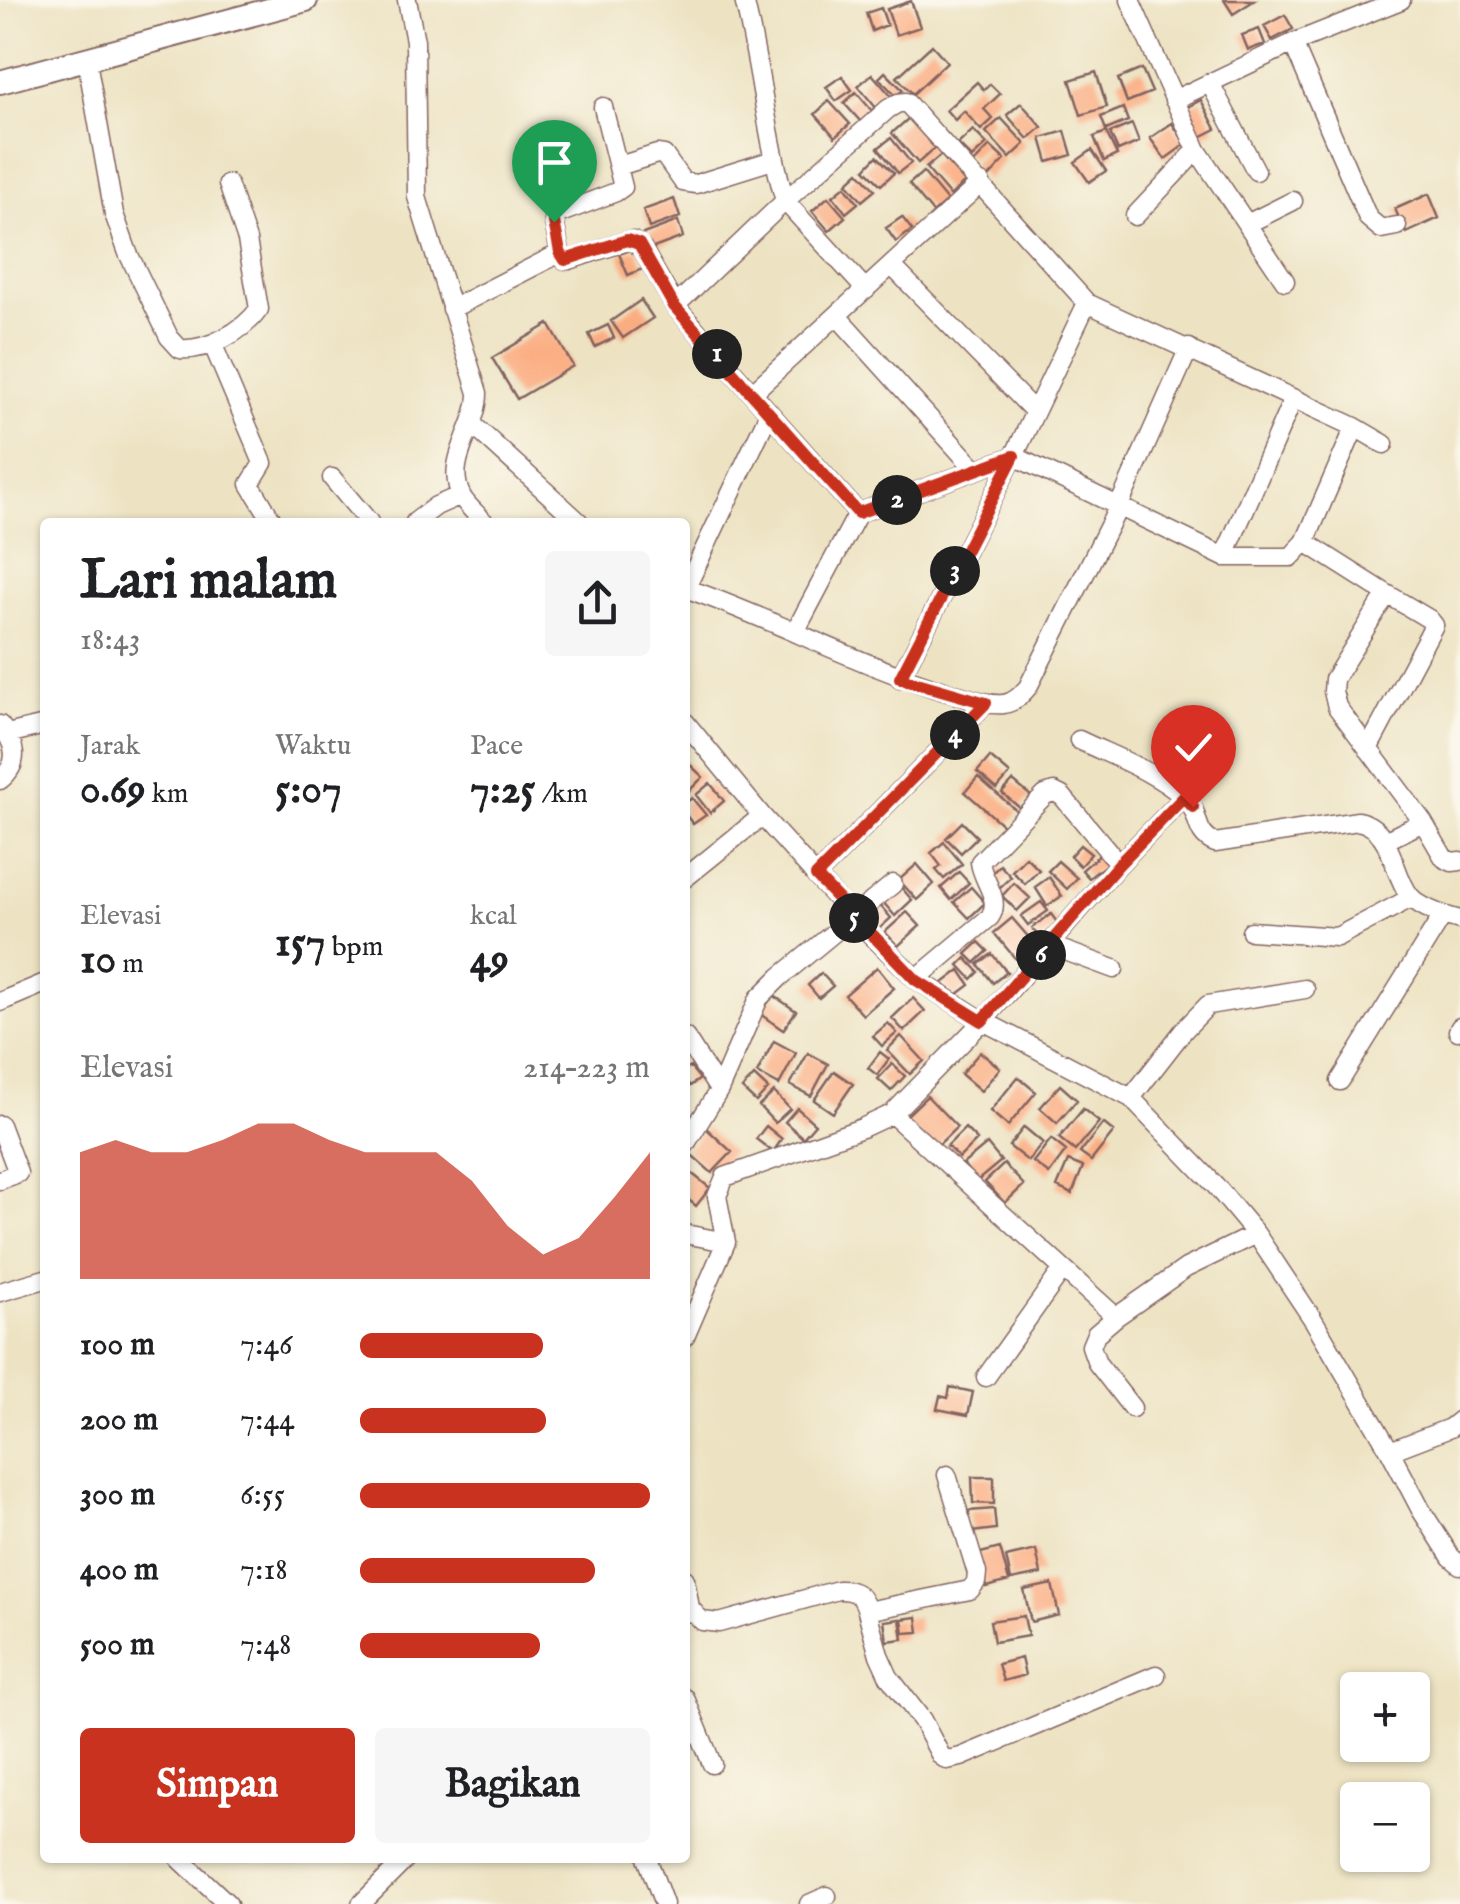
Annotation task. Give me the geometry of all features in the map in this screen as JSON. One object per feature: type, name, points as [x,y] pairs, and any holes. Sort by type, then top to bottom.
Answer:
[{"type":"main road","points":[[0,82],[306,0]]},
{"type":"street","points":[[406,0],[415,41],[418,197],[476,382],[478,407],[456,470],[461,495],[481,518]]},
{"type":"street","points":[[744,0],[756,48],[773,160],[785,201],[866,290]]},
{"type":"street","points":[[1130,0],[1197,150],[1285,281]]},
{"type":"street","points":[[1174,100],[1293,43],[1401,0]]},
{"type":"street","points":[[1293,43],[1368,218],[1380,230],[1398,226]]},
{"type":"street","points":[[87,61],[114,214],[128,253],[175,345],[189,350],[212,344],[258,310],[247,240],[228,184]]},
{"type":"street","points":[[1210,83],[1256,170]]},
{"type":"street","points":[[674,306],[898,102],[912,106],[1087,303],[1384,444]]},
{"type":"street","points":[[603,107],[623,187],[561,211],[556,217],[560,252],[565,260],[633,241],[644,250],[674,306],[858,513]]},
{"type":"street","points":[[1136,216],[1197,150]]},
{"type":"street","points":[[618,166],[657,154],[664,156],[683,182],[696,184],[773,160]]},
{"type":"street","points":[[752,393],[980,183]]},
{"type":"street","points":[[1246,224],[1294,201]]},
{"type":"street","points":[[451,309],[560,252]]},
{"type":"street","points":[[892,266],[1034,411]]},
{"type":"street","points":[[900,678],[1087,303]]},
{"type":"street","points":[[838,317],[976,470]]},
{"type":"street","points":[[212,344],[264,464],[250,484],[271,518]]},
{"type":"street","points":[[690,590],[744,608],[900,678],[986,703],[1004,704],[1019,698],[1118,508],[1188,348]]},
{"type":"street","points":[[1224,557],[1293,399]]},
{"type":"street","points":[[690,578],[769,412]]},
{"type":"street","points":[[473,426],[575,518]]},
{"type":"street","points":[[795,632],[858,513],[1014,456],[1224,557],[1291,557],[1305,542],[1355,427]]},
{"type":"street","points":[[332,478],[366,518]]},
{"type":"street","points":[[420,518],[461,495]]},
{"type":"street","points":[[1305,542],[1434,624],[1368,749]]},
{"type":"street","points":[[1387,594],[1334,679],[1332,691],[1337,707],[1423,822],[1444,858],[1460,861]]},
{"type":"street","points":[[816,876],[986,703]]},
{"type":"street","points":[[0,780],[10,772],[15,758],[4,730],[40,726]]},
{"type":"street","points":[[690,728],[762,816],[916,980],[982,1021],[1131,1098],[1207,1176],[1256,1234],[1314,1321],[1421,1510],[1457,1565]]},
{"type":"street","points":[[1079,740],[1184,797],[1193,807],[1200,832],[1215,844],[1358,821],[1374,827],[1385,841],[1411,898],[1451,918],[1340,1082]]},
{"type":"street","points":[[916,980],[995,910],[980,862],[1045,794],[1054,792],[1062,796],[1119,864]]},
{"type":"street","points":[[690,1325],[726,1242],[717,1196],[725,1178],[892,1114],[982,1021],[1119,864],[1184,797]]},
{"type":"street","points":[[690,874],[762,816]]},
{"type":"street","points":[[1385,841],[1423,822]]},
{"type":"street","points":[[690,1137],[719,1090],[759,998],[894,884]]},
{"type":"street","points":[[1251,932],[1336,937],[1411,898]]},
{"type":"street","points":[[1049,945],[1114,969]]},
{"type":"street","points":[[0,1002],[40,985]]},
{"type":"street","points":[[1131,1098],[1184,1030],[1208,1006],[1305,989]]},
{"type":"street","points":[[690,1044],[719,1090]]},
{"type":"street","points":[[892,1114],[1116,1317]]},
{"type":"street","points":[[0,1125],[18,1173],[0,1180]]},
{"type":"street","points":[[1132,1408],[1098,1363],[1091,1346],[1096,1334],[1186,1268],[1256,1234]]},
{"type":"street","points":[[690,1235],[726,1242]]},
{"type":"street","points":[[986,1377],[1064,1269]]},
{"type":"street","points":[[0,1292],[40,1280]]},
{"type":"street","points":[[1390,1451],[1450,1428],[1460,1420]]},
{"type":"street","points":[[867,1611],[965,1592],[976,1582],[976,1568],[947,1475]]},
{"type":"street","points":[[690,1612],[702,1621],[719,1623],[848,1589],[864,1600],[878,1654],[889,1678],[922,1720],[939,1754],[947,1760],[1156,1674]]},
{"type":"street","points":[[690,1710],[712,1764]]},
{"type":"street","points":[[184,1863],[228,1904]]},
{"type":"street","points":[[361,1904],[402,1863]]},
{"type":"street","points":[[649,1863],[664,1904]]},
{"type":"street","points":[[809,1904],[828,1896]]},
{"type":"building","points":[[1224,0],[1255,0],[1233,14]]},
{"type":"building","points":[[911,1],[920,27],[896,35],[887,9]]},
{"type":"building","points":[[881,8],[887,25],[872,31],[866,13]]},
{"type":"building","points":[[1285,15],[1293,29],[1272,40],[1264,26]]},
{"type":"building","points":[[1259,29],[1265,44],[1248,50],[1242,35]]},
{"type":"building","points":[[932,45],[947,62],[913,94],[897,77]]},
{"type":"building","points":[[1142,69],[1152,92],[1127,102],[1118,79]]},
{"type":"building","points":[[885,72],[903,90],[896,96],[879,78]]},
{"type":"building","points":[[1096,72],[1107,107],[1081,115],[1070,80]]},
{"type":"building","points":[[872,74],[892,97],[877,109],[858,86]]},
{"type":"building","points":[[842,76],[852,90],[836,101],[826,87]]},
{"type":"building","points":[[977,82],[984,90],[990,84],[1000,94],[984,109],[993,119],[981,130],[964,111],[955,120],[946,110]]},
{"type":"building","points":[[856,92],[873,112],[861,122],[844,103]]},
{"type":"building","points":[[1201,100],[1216,129],[1198,138],[1184,109]]},
{"type":"building","points":[[829,101],[850,124],[835,137],[815,114]]},
{"type":"building","points":[[1021,103],[1042,127],[1028,139],[1007,115]]},
{"type":"building","points":[[1123,108],[1128,121],[1106,130],[1101,117]]},
{"type":"building","points":[[909,118],[935,148],[918,163],[892,133]]},
{"type":"building","points":[[1001,118],[1025,144],[1010,158],[986,132]]},
{"type":"building","points":[[1172,123],[1186,144],[1165,159],[1150,138]]},
{"type":"building","points":[[1132,124],[1139,142],[1118,151],[1110,133]]},
{"type":"building","points":[[973,130],[987,144],[972,158],[958,144]]},
{"type":"building","points":[[1065,131],[1072,155],[1048,162],[1041,138]]},
{"type":"building","points":[[1106,132],[1117,155],[1104,161],[1094,137]]},
{"type":"building","points":[[891,138],[911,163],[898,173],[878,148]]},
{"type":"building","points":[[990,146],[1005,160],[987,179],[972,165]]},
{"type":"building","points":[[1092,150],[1106,171],[1089,182],[1075,162]]},
{"type":"building","points":[[941,155],[965,182],[950,196],[926,168]]},
{"type":"building","points":[[877,156],[894,173],[881,185],[865,169]]},
{"type":"building","points":[[859,172],[875,190],[862,201],[847,183]]},
{"type":"building","points":[[923,172],[947,201],[933,213],[909,184]]},
{"type":"building","points":[[845,186],[858,203],[846,213],[833,196]]},
{"type":"building","points":[[1429,194],[1439,218],[1406,233],[1395,209]]},
{"type":"building","points":[[828,197],[845,217],[829,231],[812,211]]},
{"type":"building","points":[[674,199],[680,217],[649,228],[643,210]]},
{"type":"building","points":[[902,217],[912,230],[896,242],[886,228]]},
{"type":"building","points":[[678,221],[683,237],[648,250],[643,234]]},
{"type":"building","points":[[636,248],[645,268],[628,275],[619,254]]},
{"type":"building","points":[[641,300],[653,318],[623,338],[611,321]]},
{"type":"building","points":[[549,324],[573,366],[517,399],[492,358]]},
{"type":"building","points":[[608,325],[614,338],[595,347],[589,334]]},
{"type":"building","points":[[990,757],[1010,774],[997,789],[977,772]]},
{"type":"building","points":[[690,765],[703,777],[690,790]]},
{"type":"building","points":[[978,777],[1018,812],[1005,827],[965,792]]},
{"type":"building","points":[[1013,781],[1031,796],[1020,808],[1002,793]]},
{"type":"building","points":[[710,783],[724,801],[710,813],[696,795]]},
{"type":"building","points":[[690,799],[706,815],[693,824],[690,820]]},
{"type":"building","points":[[962,822],[977,837],[961,853],[946,838]]},
{"type":"building","points":[[944,842],[962,864],[944,879],[936,870],[941,866],[931,853]]},
{"type":"building","points":[[1080,845],[1091,854],[1080,866],[1070,856]]},
{"type":"building","points":[[1099,855],[1107,864],[1089,878],[1082,870]]},
{"type":"building","points":[[1026,857],[1039,870],[1025,884],[1012,871]]},
{"type":"building","points":[[1058,861],[1077,878],[1067,889],[1048,871]]},
{"type":"building","points":[[917,864],[934,884],[917,900],[899,880]]},
{"type":"building","points":[[1000,865],[1011,877],[998,889],[987,878]]},
{"type":"building","points":[[959,872],[969,883],[951,900],[941,888]]},
{"type":"building","points":[[1049,877],[1062,896],[1047,906],[1035,887]]},
{"type":"building","points":[[1014,883],[1030,898],[1017,911],[1002,896]]},
{"type":"building","points":[[900,886],[912,900],[895,916],[882,901]]},
{"type":"building","points":[[971,887],[985,903],[969,918],[954,902]]},
{"type":"building","points":[[877,902],[891,918],[878,930],[864,914]]},
{"type":"building","points":[[1041,902],[1048,911],[1028,925],[1021,916]]},
{"type":"building","points":[[907,912],[920,926],[898,946],[885,932]]},
{"type":"building","points":[[1051,914],[1059,925],[1040,939],[1032,928]]},
{"type":"building","points":[[1012,918],[1037,947],[1019,963],[994,933]]},
{"type":"building","points":[[979,942],[988,951],[975,963],[966,954]]},
{"type":"building","points":[[992,954],[1007,972],[993,983],[978,964]]},
{"type":"building","points":[[966,958],[979,972],[972,979],[959,965]]},
{"type":"building","points":[[877,967],[894,988],[863,1015],[845,995]]},
{"type":"building","points":[[960,970],[970,985],[954,997],[943,983]]},
{"type":"building","points":[[821,973],[833,986],[819,998],[808,985]]},
{"type":"building","points":[[773,995],[796,1011],[783,1030],[760,1014]]},
{"type":"building","points":[[913,998],[925,1011],[904,1031],[892,1018]]},
{"type":"building","points":[[888,1023],[897,1033],[882,1046],[873,1036]]},
{"type":"building","points":[[901,1036],[924,1061],[910,1074],[887,1050]]},
{"type":"building","points":[[774,1041],[796,1053],[779,1085],[757,1073]]},
{"type":"building","points":[[880,1052],[889,1059],[877,1075],[868,1068]]},
{"type":"building","points":[[980,1052],[1000,1068],[981,1091],[961,1074]]},
{"type":"building","points":[[808,1053],[828,1064],[811,1096],[790,1085]]},
{"type":"building","points":[[892,1064],[905,1076],[891,1091],[878,1079]]},
{"type":"building","points":[[690,1067],[700,1079],[690,1086]]},
{"type":"building","points":[[834,1071],[853,1084],[833,1113],[814,1100]]},
{"type":"building","points":[[754,1076],[768,1089],[756,1102],[742,1089]]},
{"type":"building","points":[[1018,1077],[1036,1092],[1008,1126],[990,1111]]},
{"type":"building","points":[[1060,1085],[1077,1100],[1057,1123],[1040,1108]]},
{"type":"building","points":[[774,1092],[790,1109],[775,1123],[759,1106]]},
{"type":"building","points":[[927,1096],[957,1127],[933,1150],[903,1119]]},
{"type":"building","points":[[797,1108],[815,1124],[803,1138],[785,1122]]},
{"type":"building","points":[[1083,1109],[1099,1122],[1075,1151],[1059,1138]]},
{"type":"building","points":[[1103,1123],[1114,1132],[1091,1161],[1080,1153]]},
{"type":"building","points":[[766,1126],[782,1139],[773,1152],[756,1139]]},
{"type":"building","points":[[1024,1127],[1043,1143],[1028,1161],[1009,1146]]},
{"type":"building","points":[[706,1128],[732,1152],[712,1173],[690,1154],[690,1146]]},
{"type":"building","points":[[965,1128],[977,1140],[959,1158],[947,1146]]},
{"type":"building","points":[[1051,1139],[1066,1151],[1049,1174],[1033,1162]]},
{"type":"building","points":[[987,1144],[1001,1161],[977,1181],[963,1164]]},
{"type":"building","points":[[1068,1161],[1083,1167],[1072,1194],[1057,1187]]},
{"type":"building","points":[[1004,1164],[1024,1185],[1005,1203],[985,1182]]},
{"type":"building","points":[[690,1172],[710,1188],[696,1206],[690,1201]]},
{"type":"building","points":[[950,1387],[973,1392],[968,1415],[937,1409],[940,1396],[948,1398]]},
{"type":"building","points":[[972,1477],[994,1477],[994,1504],[973,1503]]},
{"type":"building","points":[[994,1509],[996,1529],[971,1532],[969,1511]]},
{"type":"building","points":[[1000,1548],[1009,1581],[986,1587],[977,1554]]},
{"type":"building","points":[[1036,1550],[1041,1574],[1011,1580],[1006,1557]]},
{"type":"building","points":[[1052,1584],[1059,1615],[1031,1622],[1024,1590]]},
{"type":"building","points":[[1024,1616],[1028,1636],[994,1642],[990,1621]]},
{"type":"building","points":[[917,1617],[919,1632],[904,1633],[902,1619]]},
{"type":"building","points":[[900,1619],[903,1639],[887,1641],[884,1621]]},
{"type":"building","points":[[1021,1658],[1025,1675],[1003,1681],[998,1664]]},
{"type":"route","points":[[554,222],[565,260],[627,240],[639,244],[674,306],[858,513],[1014,456],[900,678],[986,703],[816,876],[916,980],[982,1021],[1119,864],[1184,797],[1193,807]]}]
